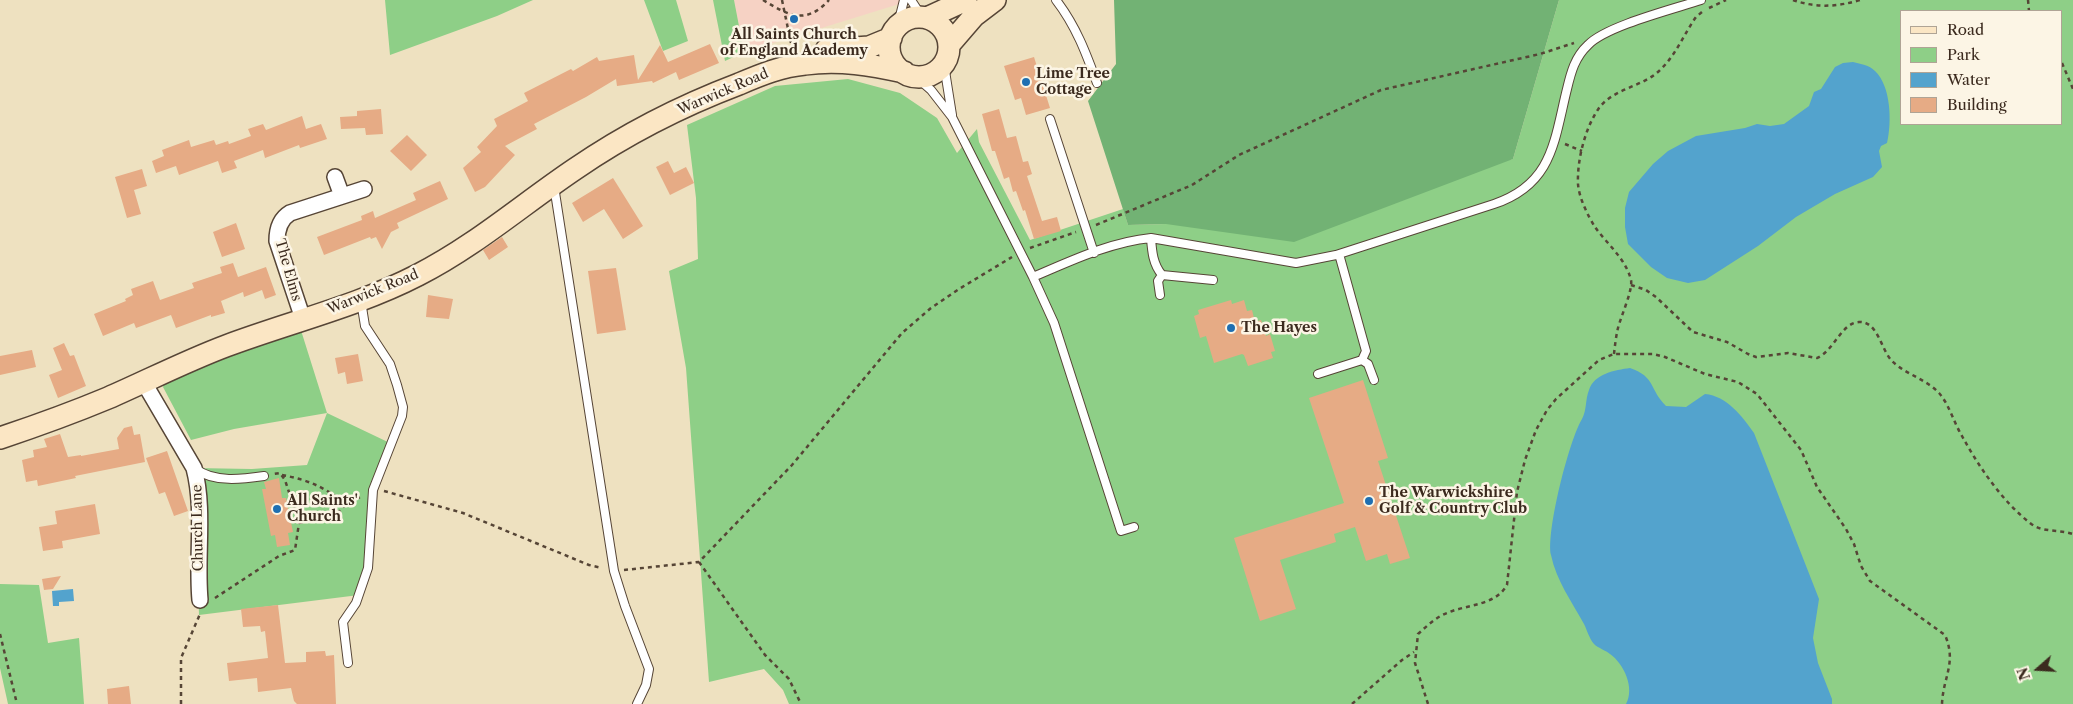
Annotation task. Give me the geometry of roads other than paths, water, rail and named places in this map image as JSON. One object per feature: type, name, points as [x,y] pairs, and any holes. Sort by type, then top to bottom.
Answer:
[{"type":"street","points":[[966,0],[920,12],[908,19],[894,33],[890,48],[896,65],[910,74],[925,76],[935,72],[942,67],[948,51],[974,16],[995,0]]},
{"type":"street","points":[[920,12],[943,29],[948,51]]},
{"type":"street","name":"Warwick Road","points":[[0,438],[55,419],[224,346],[394,287],[444,261],[554,184],[625,138],[698,100],[775,70],[795,59],[829,50],[869,47],[894,33]]},
{"type":"street","name":"Warwick Road","points":[[775,70],[804,64],[839,62],[871,65],[910,74]]},
{"type":"street","points":[[335,177],[342,196]]},
{"type":"street","name":"The Elms","points":[[303,318],[278,241],[278,228],[283,218],[290,213],[364,189]]},
{"type":"street","name":"Church Lane","points":[[143,381],[194,468],[199,508],[200,603]]},
{"type":"lane","points":[[894,33],[904,0]]},
{"type":"lane","points":[[1056,0],[1068,16],[1083,43],[1097,84]]},
{"type":"lane","points":[[1034,277],[1094,253],[1136,240],[1151,238],[1296,263],[1339,254],[1509,198],[1531,182],[1542,170],[1551,154],[1572,68],[1579,54],[1589,43],[1602,34],[1615,29],[1701,0]]},
{"type":"lane","points":[[948,51],[945,71],[952,117]]},
{"type":"lane","points":[[910,74],[931,90],[952,117],[1034,277],[1054,323],[1121,531],[1134,527]]},
{"type":"lane","points":[[1050,119],[1094,253]]},
{"type":"lane","points":[[554,184],[614,571],[649,669],[646,685],[637,704]]},
{"type":"lane","points":[[1151,238],[1153,259],[1156,268],[1162,275],[1213,280]]},
{"type":"lane","points":[[1318,374],[1362,360],[1366,351],[1339,254]]},
{"type":"lane","points":[[1160,295],[1158,281],[1162,275]]},
{"type":"lane","points":[[348,663],[343,622],[356,603],[368,568],[373,490],[400,426],[402,406],[401,395],[390,364],[365,326],[360,299]]},
{"type":"lane","points":[[1362,360],[1368,364],[1374,380]]},
{"type":"lane","points":[[194,468],[202,474],[210,476],[237,479],[264,476]]},
{"type":"water","points":[[1853,62],[1868,66],[1875,71],[1884,86],[1889,105],[1889,134],[1887,143],[1881,146],[1879,151],[1882,167],[1873,177],[1835,194],[1796,217],[1758,246],[1705,280],[1688,283],[1667,278],[1651,267],[1628,244],[1625,227],[1625,208],[1629,192],[1653,164],[1668,151],[1696,136],[1745,128],[1757,124],[1770,126],[1784,124],[1809,106],[1814,92],[1821,89],[1835,67],[1843,63]]},
{"type":"water","points":[[1630,368],[1648,379],[1666,406],[1686,407],[1705,394],[1713,396],[1733,408],[1754,433],[1819,599],[1813,638],[1818,663],[1832,699],[1832,704],[1626,704],[1629,684],[1624,670],[1615,658],[1594,644],[1591,639],[1553,564],[1550,543],[1555,507],[1565,465],[1584,416],[1589,390],[1595,380],[1600,377]]},
{"type":"water","points":[[73,589],[74,601],[59,602],[59,606],[53,606],[52,591]]},
{"type":"place","name":"All Saints Church of England Academy","points":[[794,19]]},
{"type":"place","name":"Lime Tree Cottage","points":[[1026,82]]},
{"type":"place","name":"The Hayes","points":[[1231,328]]},
{"type":"place","name":"The Warwickshire Golf & Country Club","points":[[1369,501]]},
{"type":"place","name":"All Saints' Church","points":[[277,509]]}]
